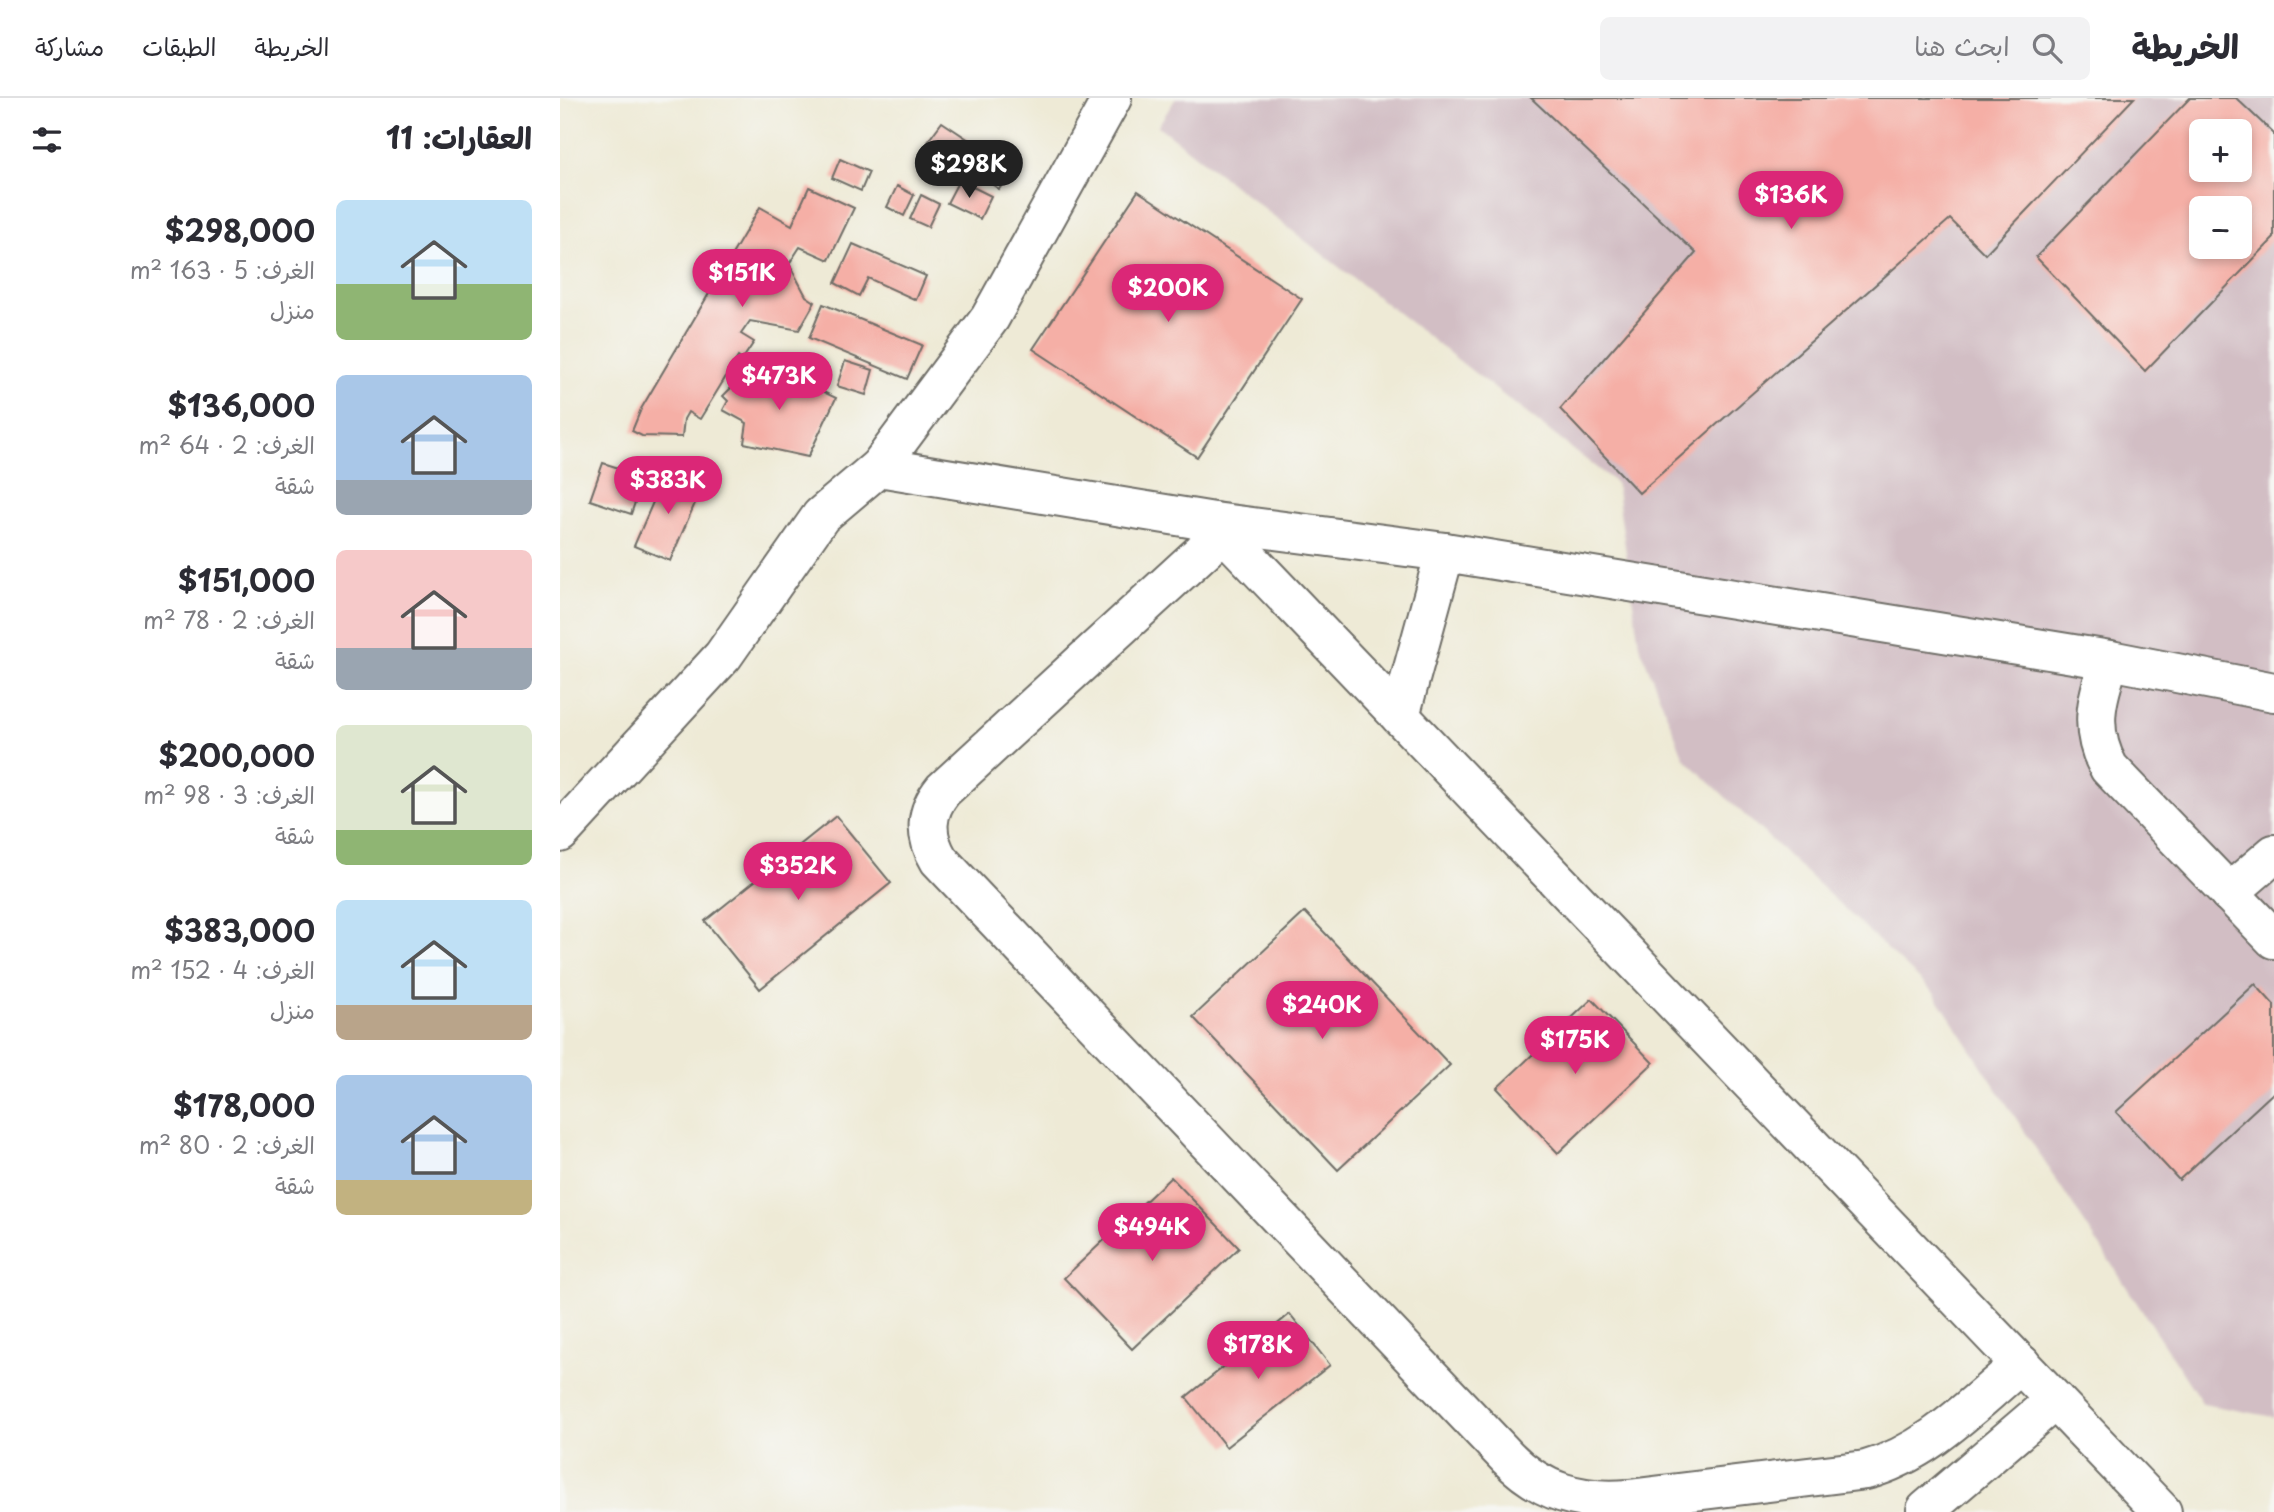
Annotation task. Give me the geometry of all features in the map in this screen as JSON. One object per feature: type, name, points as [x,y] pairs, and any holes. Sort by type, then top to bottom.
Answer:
[{"type":"street","points":[[560,833],[723,656],[821,516],[879,467],[990,318],[1112,98]]},
{"type":"street","points":[[879,467],[1219,527],[1445,552],[2110,660],[2274,692]]},
{"type":"street","points":[[1219,527],[2162,1512]]},
{"type":"street","points":[[1219,527],[943,790],[930,811],[928,824],[932,849],[939,860],[1513,1464],[1536,1482],[1571,1497],[1610,1501],[1846,1473],[1901,1458],[1932,1438],[2021,1364]]},
{"type":"street","points":[[1400,716],[1445,552]]},
{"type":"street","points":[[2110,660],[2095,704],[2096,738],[2101,754],[2119,781],[2274,939]]},
{"type":"street","points":[[2229,893],[2274,854]]},
{"type":"street","points":[[1901,1458],[1927,1511],[2055,1400]]},
{"type":"shaded area","points":[[1176,98],[2274,98],[2274,1417],[2203,1404],[1934,993],[1684,758],[1639,644],[1616,483],[1158,126]]},
{"type":"building","points":[[1531,98],[2134,98],[1985,254],[1950,219],[1639,493],[1560,409],[1696,253]]},
{"type":"building","points":[[2190,98],[2236,98],[2274,134],[2274,238],[2145,371],[2036,257]]},
{"type":"building","points":[[942,122],[969,140],[955,160],[928,141]]},
{"type":"building","points":[[977,147],[1012,172],[999,189],[964,164]]},
{"type":"building","points":[[840,159],[869,172],[861,191],[832,178]]},
{"type":"building","points":[[959,180],[991,196],[980,219],[947,203]]},
{"type":"building","points":[[897,186],[914,195],[904,216],[887,207]]},
{"type":"building","points":[[809,187],[854,208],[829,260],[800,247],[789,264],[806,296],[815,302],[799,330],[750,321],[741,334],[754,342],[742,360],[738,357],[700,419],[688,412],[684,419],[682,437],[642,436],[632,431],[641,409],[760,207],[792,225]]},
{"type":"building","points":[[1138,191],[1302,299],[1197,457],[1033,349]]},
{"type":"building","points":[[921,195],[939,204],[928,227],[910,219]]},
{"type":"building","points":[[853,244],[926,276],[916,300],[868,278],[859,296],[835,283]]},
{"type":"building","points":[[823,304],[922,345],[907,379],[809,338]]},
{"type":"building","points":[[845,361],[873,370],[866,395],[837,386]]},
{"type":"building","points":[[747,365],[787,387],[792,377],[836,398],[808,457],[744,443],[747,423],[723,410],[728,401],[723,396],[740,379]]},
{"type":"building","points":[[603,463],[644,476],[631,514],[590,500]]},
{"type":"building","points":[[666,472],[702,487],[670,561],[634,546]]},
{"type":"building","points":[[836,816],[891,883],[760,989],[705,921]]},
{"type":"building","points":[[1305,912],[1450,1065],[1338,1170],[1193,1017]]},
{"type":"building","points":[[2255,984],[2274,1005],[2274,1092],[2179,1180],[2116,1112]]},
{"type":"building","points":[[1592,999],[1653,1063],[1558,1153],[1497,1088]]},
{"type":"building","points":[[1171,1177],[1239,1248],[1132,1349],[1064,1278]]},
{"type":"building","points":[[1290,1314],[1330,1365],[1226,1447],[1186,1397]]}]
